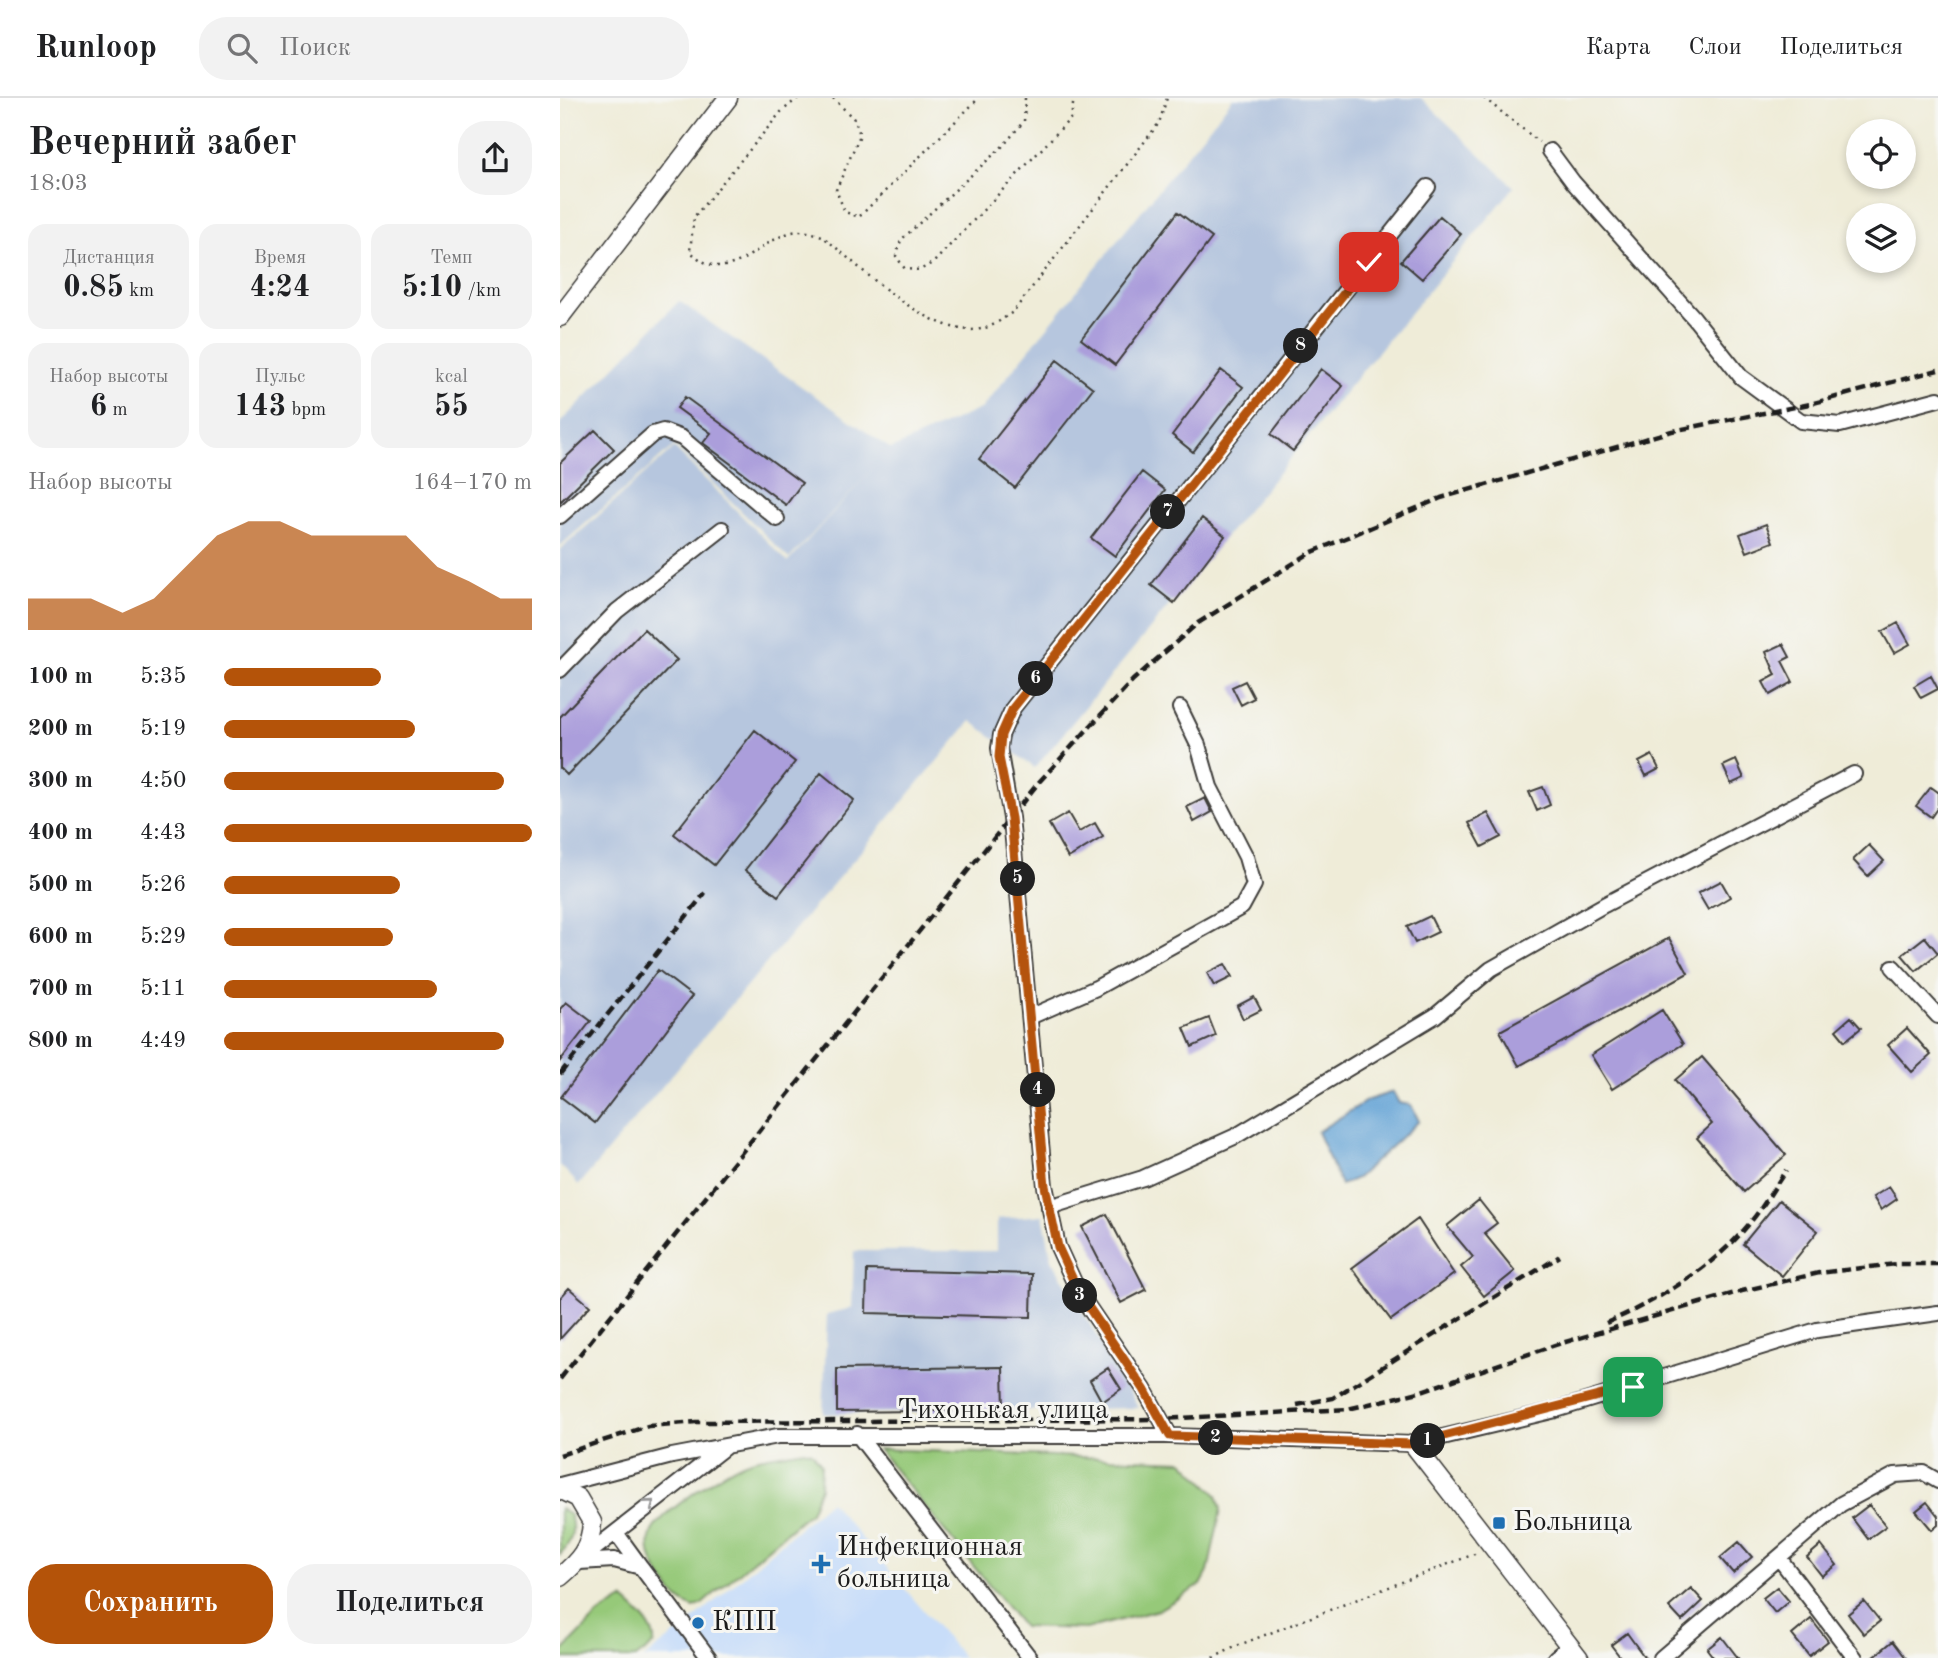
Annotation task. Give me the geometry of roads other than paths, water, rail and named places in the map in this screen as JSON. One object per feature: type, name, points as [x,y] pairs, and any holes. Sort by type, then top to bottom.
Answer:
[{"type":"main road","points":[[560,317],[728,98]]},
{"type":"main road","points":[[1413,1444],[1575,1652]]},
{"type":"main road","points":[[560,1487],[578,1498],[592,1522],[588,1546],[578,1562],[560,1577]]},
{"type":"street","points":[[1550,151],[1573,182],[1694,318],[1741,377],[1801,421],[1840,425],[1938,399]]},
{"type":"street","points":[[1170,1436],[1144,1389],[1079,1293],[1058,1247],[1049,1207],[1011,818],[999,757],[1001,735],[1013,708],[1428,187]]},
{"type":"street","points":[[560,516],[653,434],[663,430],[682,438],[777,519]]},
{"type":"street","points":[[560,670],[617,611],[722,529]]},
{"type":"street","points":[[1032,1016],[1096,988],[1242,907],[1254,885],[1246,857],[1210,786],[1198,745],[1180,708]]},
{"type":"street","points":[[1049,1207],[1143,1178],[1236,1136],[1435,1016],[1491,969],[1604,905],[1854,774]]},
{"type":"street","points":[[1893,967],[1938,1016]]},
{"type":"street","name":"Тихонькая улица","points":[[560,1487],[730,1443],[778,1436],[1170,1436],[1413,1444],[1556,1410],[1817,1330],[1938,1313]]},
{"type":"street","points":[[857,1434],[1030,1658]]},
{"type":"street","points":[[578,1562],[617,1534],[670,1487],[730,1443]]},
{"type":"street","points":[[1661,1658],[1841,1504],[1895,1475],[1924,1473],[1938,1481]]},
{"type":"street","points":[[617,1534],[709,1658]]},
{"type":"street","points":[[1780,1558],[1855,1658]]},
{"type":"street","points":[[578,1562],[614,1560],[641,1567]]},
{"type":"street","points":[[1555,1658],[1575,1652]]},
{"type":"water","points":[[1393,1092],[1399,1103],[1411,1105],[1419,1121],[1357,1178],[1341,1185],[1317,1132],[1368,1100]]},
{"type":"railway","points":[[560,1379],[1039,782],[1133,680],[1198,623],[1310,553],[1441,498],[1672,431],[1810,404],[1938,370]]},
{"type":"railway","points":[[560,1074],[705,893]]},
{"type":"railway","points":[[1606,1323],[1664,1294],[1719,1255],[1749,1224],[1786,1170]]},
{"type":"railway","points":[[1297,1405],[1333,1398],[1560,1256]]},
{"type":"railway","points":[[560,1455],[648,1426],[696,1422],[1161,1419],[1348,1409],[1419,1392],[1555,1345],[1742,1291],[1819,1273],[1896,1264],[1938,1264]]},
{"type":"place","name":"Больница","points":[[1499,1523]]},
{"type":"place","name":"Инфекционная больница","points":[[821,1564]]},
{"type":"place","name":"КПП","points":[[698,1623]]}]
